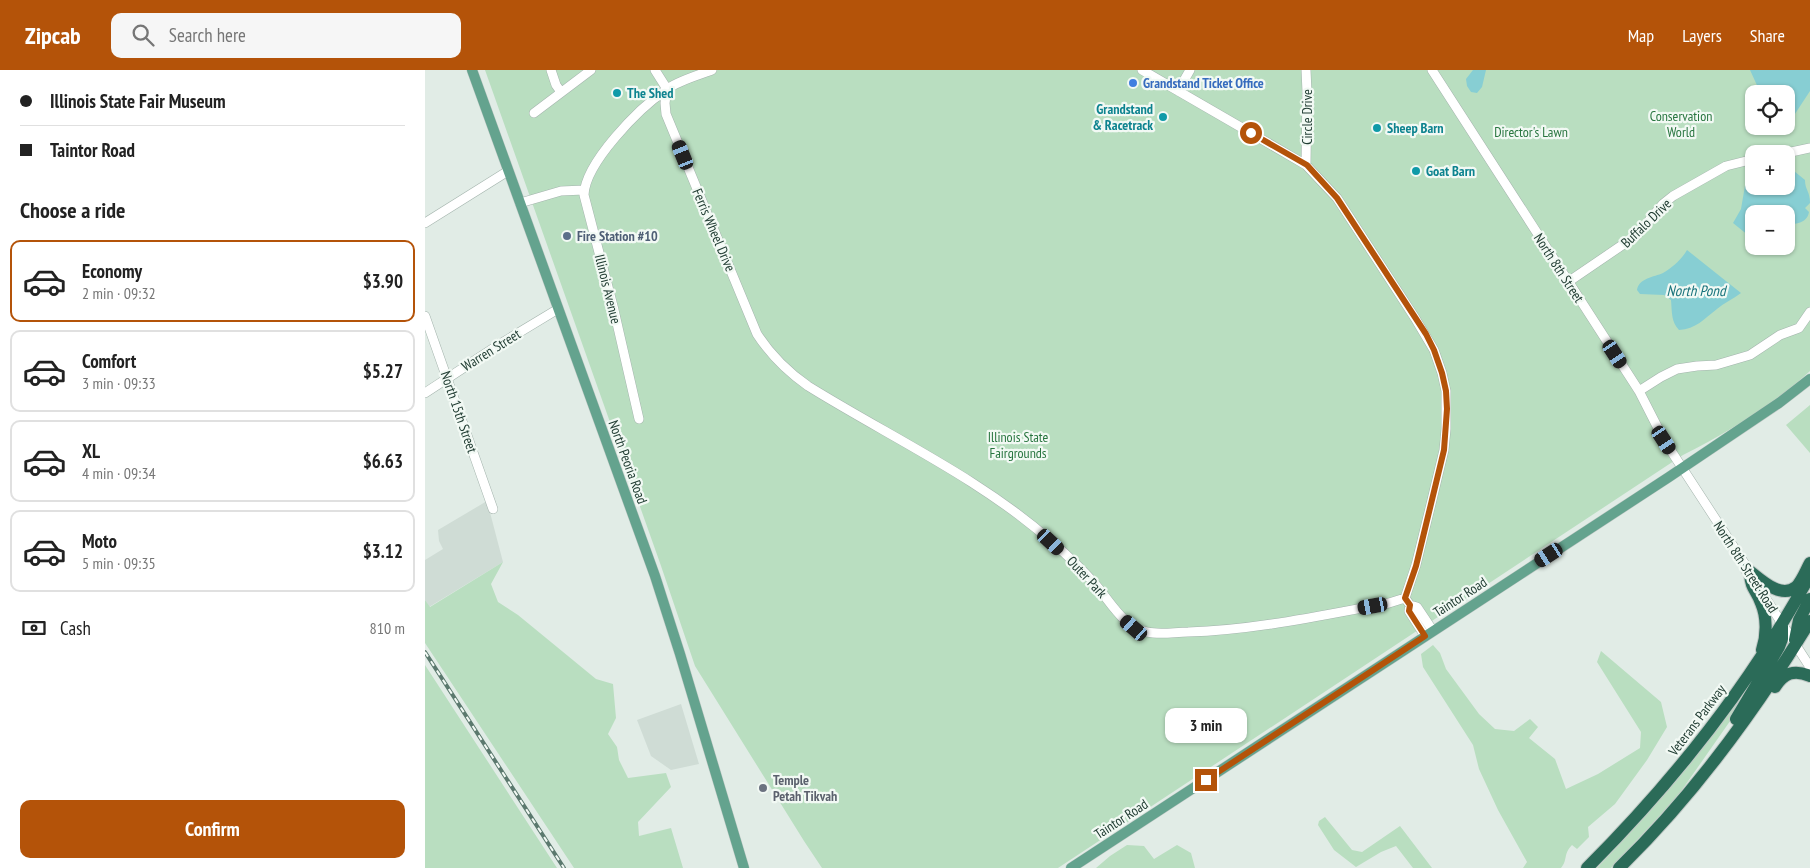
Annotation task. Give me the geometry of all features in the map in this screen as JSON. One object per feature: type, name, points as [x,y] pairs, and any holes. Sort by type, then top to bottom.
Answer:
[{"type":"highway","points":[[1749,571],[1775,589],[1787,590],[1792,589],[1798,584],[1810,563]]},
{"type":"highway","points":[[1749,571],[1751,585],[1761,602],[1765,621],[1765,636],[1759,660]]},
{"type":"highway","name":"Veterans Parkway","points":[[1587,868],[1649,804],[1686,760],[1759,660],[1810,575]]},
{"type":"highway","points":[[1795,645],[1797,626],[1810,599]]},
{"type":"highway","points":[[1619,868],[1713,763],[1758,701],[1810,621]]},
{"type":"highway","points":[[1713,763],[1713,753],[1779,647],[1782,639],[1782,624]]},
{"type":"highway","points":[[1721,752],[1737,741],[1784,676],[1797,672],[1810,676]]},
{"type":"main road","name":"North Peoria Road","points":[[472,70],[655,576],[743,868]]},
{"type":"main road","name":"Taintor Road","points":[[1071,868],[1779,404],[1810,379]]},
{"type":"street","points":[[551,70],[556,85],[561,92]]},
{"type":"street","points":[[533,114],[591,70]]},
{"type":"street","points":[[655,70],[667,89]]},
{"type":"street","points":[[521,203],[561,191],[584,190],[590,171],[631,122],[667,89],[712,70]]},
{"type":"street","points":[[1142,70],[1307,165],[1337,198],[1411,310],[1434,350],[1446,391],[1447,409],[1444,450],[1408,602],[1417,607],[1429,633]]},
{"type":"street","points":[[1178,91],[1190,70]]},
{"type":"street","name":"Circle Drive","points":[[1306,70],[1307,165]]},
{"type":"street","name":"North 8th Street","points":[[1432,70],[1639,391],[1664,440],[1681,468]]},
{"type":"street","name":"Ferris Wheel Drive","points":[[667,89],[666,114],[739,292],[757,334],[766,348],[782,363]]},
{"type":"street","points":[[1795,151],[1810,148]]},
{"type":"street","name":"Buffalo Drive","points":[[1568,282],[1637,235],[1663,204],[1673,196],[1717,170],[1730,164],[1745,161]]},
{"type":"street","points":[[425,223],[508,171]]},
{"type":"street","name":"Illinois Avenue","points":[[584,190],[583,195],[614,310],[639,419]]},
{"type":"street","name":"Warren Street","points":[[425,393],[500,344],[559,309]]},
{"type":"street","points":[[1639,391],[1677,369],[1716,365],[1750,355],[1780,335],[1799,328],[1810,312]]},
{"type":"street","name":"North 15th Street","points":[[425,316],[493,509]]},
{"type":"street","name":"Outer Park","points":[[782,363],[792,374],[808,386],[912,445],[1023,519],[1078,566],[1134,628],[1153,633],[1202,632],[1245,627],[1381,604],[1408,602]]},
{"type":"street","name":"North 8th Street Road","points":[[1681,468],[1810,667]]},
{"type":"shaded area","points":[[487,501],[503,562],[429,607],[425,600],[425,560],[443,549],[439,541],[438,530]]},
{"type":"shaded area","points":[[681,704],[699,764],[671,770],[651,756],[637,720]]},
{"type":"green space","name":"Illinois State Fairgrounds","points":[[485,70],[1810,70],[1810,371],[1781,396],[1749,418],[1683,455],[1058,868],[822,868],[695,666]]},
{"type":"green space","points":[[1810,405],[1810,453],[1786,425]]},
{"type":"green space","points":[[503,562],[491,584],[498,602],[518,615],[596,679],[613,684],[616,718],[608,734],[617,747],[619,760],[628,778],[666,773],[671,787],[638,822],[639,836],[671,828],[683,868],[574,868],[425,643],[425,600],[430,607]]},
{"type":"green space","points":[[1433,645],[1440,653],[1446,669],[1479,714],[1495,729],[1514,731],[1530,719],[1538,727],[1529,738],[1555,759],[1566,789],[1598,774],[1640,748],[1641,732],[1597,662],[1601,651],[1661,702],[1667,727],[1647,760],[1615,804],[1588,827],[1589,837],[1577,849],[1572,845],[1569,848],[1561,868],[1523,868],[1527,862],[1498,810],[1479,769],[1473,745],[1423,667],[1421,654]]},
{"type":"green space","points":[[425,665],[557,868],[425,868]]},
{"type":"green space","points":[[1752,682],[1735,714],[1677,797],[1611,868],[1597,868],[1678,778]]},
{"type":"green space","points":[[1325,817],[1352,850],[1362,852],[1400,826],[1432,868],[1413,868],[1396,846],[1381,852],[1356,867],[1334,850],[1318,825],[1319,821]]},
{"type":"green space","points":[[1127,845],[1144,846],[1154,859],[1177,845],[1191,853],[1195,868],[1096,868]]},
{"type":"water","points":[[1473,70],[1486,70],[1482,87],[1477,93],[1471,92],[1467,86],[1466,79]]},
{"type":"water","points":[[1750,70],[1810,70],[1810,91],[1795,114],[1795,85],[1757,85]]},
{"type":"water","points":[[1795,172],[1805,180],[1810,203],[1805,208],[1809,212],[1808,216],[1803,221],[1795,223],[1795,205],[1745,205],[1745,233],[1733,223],[1741,209],[1745,186],[1745,195],[1795,195]]},
{"type":"water","name":"North Pond","points":[[1687,250],[1741,293],[1695,326],[1679,330],[1673,320],[1671,300],[1664,295],[1640,294],[1637,290],[1644,280],[1663,273],[1673,266]]},
{"type":"railway","points":[[425,652],[564,868]]},
{"type":"place","name":"Grandstand Ticket Office","points":[[1133,83]]},
{"type":"place","name":"The Shed","points":[[617,93]]},
{"type":"place","name":"Grandstand & Racetrack","points":[[1163,117]]},
{"type":"place","name":"Sheep Barn","points":[[1377,128]]},
{"type":"place","name":"Goat Barn","points":[[1416,171]]},
{"type":"place","name":"Fire Station #10","points":[[567,236]]},
{"type":"place","name":"Temple Petah Tikvah","points":[[763,788]]},
{"type":"route","points":[[1206,780],[1425,636],[1409,611],[1410,605],[1405,598],[1416,566],[1444,450],[1446,429],[1446,391],[1434,350],[1426,334],[1337,198],[1307,165],[1251,133]]},
{"type":"park label","name":"Conservation World","points":[[1681,124]]},
{"type":"park label","name":"Director's Lawn","points":[[1531,132]]}]
